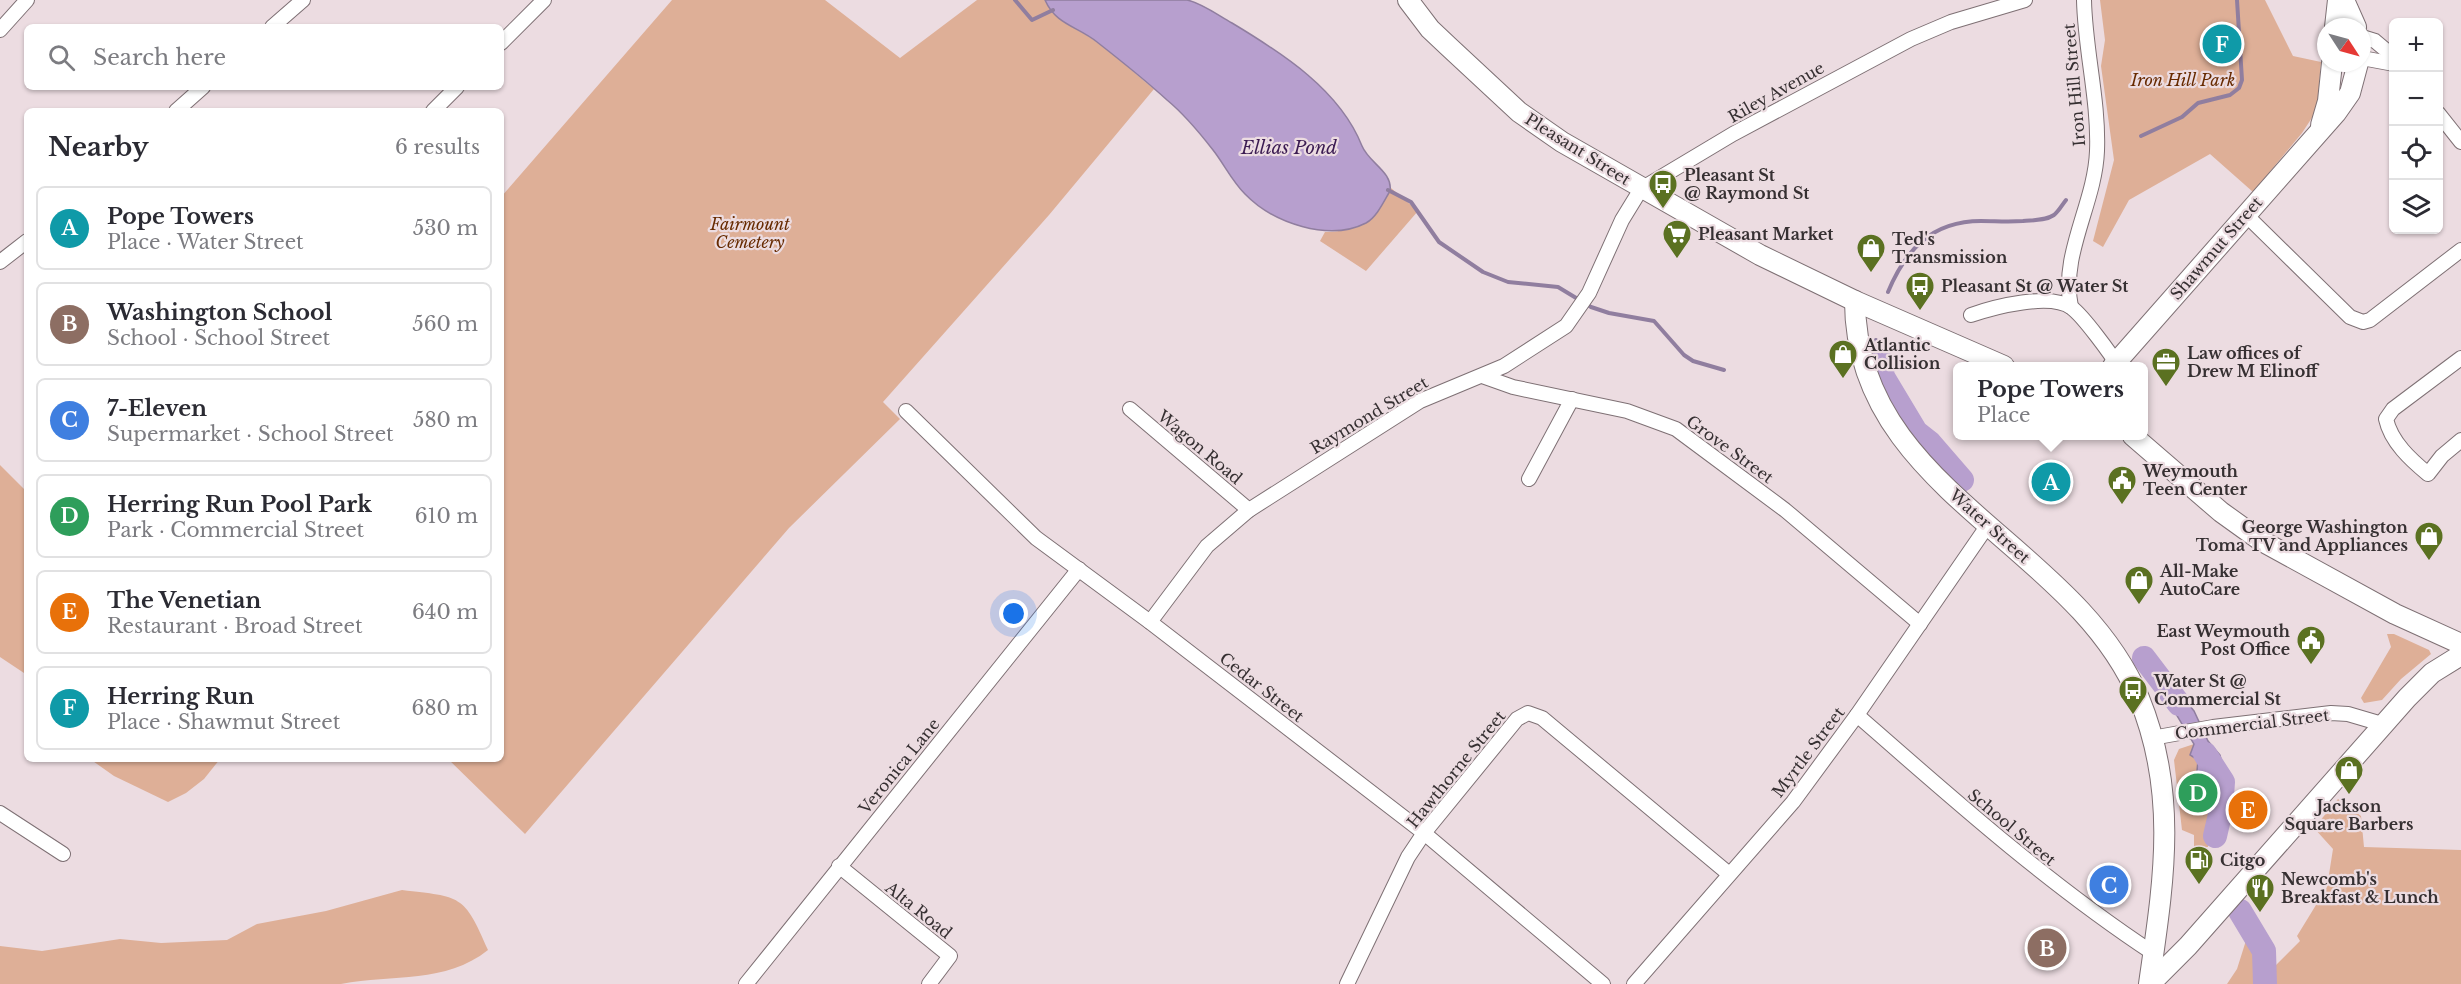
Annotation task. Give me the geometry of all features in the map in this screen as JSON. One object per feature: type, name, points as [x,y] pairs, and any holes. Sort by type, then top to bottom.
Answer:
[{"type":"main road","name":"Pleasant Street","points":[[1408,0],[1430,28],[1519,112],[1562,142],[1760,255],[1855,301],[1995,362]]},
{"type":"main road","points":[[2336,18],[2338,0]]},
{"type":"main road","points":[[2344,0],[2352,18]]},
{"type":"main road","name":"Shawmut Street","points":[[2319,131],[2328,101],[2331,72]]},
{"type":"main road","name":"Shawmut Street","points":[[2119,362],[2245,214],[2336,113],[2350,93],[2356,72]]},
{"type":"main road","name":"Water Street","points":[[1855,301],[1859,352],[1888,420],[1910,450],[2067,597],[2110,648],[2133,684],[2161,736]]},
{"type":"main road","points":[[2139,440],[2239,526],[2295,560],[2390,611],[2461,644]]},
{"type":"main road","points":[[2150,984],[2188,946],[2382,724],[2422,682],[2461,655]]},
{"type":"main road","name":"Commercial Street","points":[[2150,984],[2165,863],[2161,736]]},
{"type":"street","points":[[0,30],[27,0]]},
{"type":"street","points":[[275,24],[303,0]]},
{"type":"street","points":[[504,40],[544,0]]},
{"type":"street","name":"Riley Avenue","points":[[1641,189],[1733,134],[1930,30],[2025,0]]},
{"type":"street","name":"Iron Hill Street","points":[[2071,307],[2068,275],[2089,201],[2097,151],[2084,0]]},
{"type":"street","points":[[2371,40],[2389,53]]},
{"type":"street","points":[[2371,60],[2389,63]]},
{"type":"street","points":[[180,108],[200,90]]},
{"type":"street","points":[[436,108],[454,90]]},
{"type":"street","points":[[2443,118],[2461,142]]},
{"type":"street","name":"Raymond Street","points":[[1150,622],[1208,546],[1249,510],[1420,401],[1482,376],[1557,334],[1575,317],[1589,293],[1622,220],[1641,189]]},
{"type":"street","points":[[2245,214],[2350,317],[2363,322],[2370,320],[2461,250]]},
{"type":"street","points":[[0,262],[24,243]]},
{"type":"street","points":[[1971,315],[2015,304],[2054,302],[2071,307],[2114,362]]},
{"type":"street","points":[[2461,358],[2393,409],[2386,419],[2405,453],[2428,474],[2442,456],[2461,440]]},
{"type":"street","name":"Grove Street","points":[[1482,376],[1513,387],[1653,419],[1684,434],[1785,510],[1920,624]]},
{"type":"street","points":[[1529,479],[1572,399]]},
{"type":"street","name":"Wagon Road","points":[[1130,409],[1249,510]]},
{"type":"street","name":"Cedar Street","points":[[906,411],[1036,538],[1150,622],[1424,833],[1603,984]]},
{"type":"street","name":"Myrtle Street","points":[[1634,984],[1793,802],[1857,715],[1988,525]]},
{"type":"street","name":"Veronica Lane","points":[[746,984],[1079,569]]},
{"type":"street","name":"Commercial Street","points":[[2161,736],[2331,712],[2348,714],[2382,724]]},
{"type":"street","name":"Hawthorne Street","points":[[1347,984],[1408,857],[1424,833],[1517,719],[1528,713],[1542,718],[1730,874]]},
{"type":"street","name":"School Street","points":[[1857,715],[2054,884],[2153,954]]},
{"type":"street","points":[[0,813],[63,854]]},
{"type":"street","name":"Alta Road","points":[[839,866],[950,956],[929,984]]},
{"type":"green space","name":"Fairmount Cemetery","points":[[672,0],[825,0],[900,58],[977,0],[1045,0],[1049,8],[1060,19],[1103,46],[1154,89],[1049,215],[883,402],[900,419],[789,528],[525,834],[451,762],[504,762],[504,194]]},
{"type":"green space","name":"Iron Hill Park","points":[[2100,0],[2265,0],[2293,56],[2317,61],[2317,72],[2320,72],[2317,110],[2302,133],[2253,192],[2210,154],[2129,200],[2103,247],[2093,241],[2114,160],[2101,66],[2105,40]]},
{"type":"green space","points":[[1391,188],[1418,211],[1366,271],[1320,241],[1325,232],[1336,232],[1356,226],[1365,220],[1380,206]]},
{"type":"green space","points":[[0,465],[24,489],[24,673],[0,657]]},
{"type":"green space","points":[[2387,634],[2394,634],[2429,650],[2431,654],[2401,679],[2382,700],[2364,703],[2361,698],[2391,647]]},
{"type":"green space","points":[[2194,744],[2198,760],[2196,782],[2218,783],[2208,847],[2194,848],[2194,835],[2182,830],[2174,760],[2179,749]]},
{"type":"green space","points":[[94,762],[218,762],[204,779],[186,793],[168,802],[114,776]]},
{"type":"green space","points":[[2338,799],[2361,816],[2364,847],[2461,850],[2461,984],[2271,984],[2275,966],[2300,941],[2297,936],[2327,887],[2333,849],[2314,828]]},
{"type":"green space","points":[[402,890],[437,894],[458,902],[473,918],[488,950],[472,961],[437,973],[341,984],[0,984],[0,946],[42,951],[120,939],[161,943],[227,940],[257,924],[326,911]]},
{"type":"green space","points":[[2249,931],[2260,949],[2262,984],[2227,984],[2237,969]]},
{"type":"water","name":"Ellias Pond","points":[[1045,0],[1187,0],[1204,7],[1289,60],[1324,90],[1352,126],[1365,152],[1388,178],[1390,191],[1374,217],[1366,223],[1335,231],[1302,226],[1271,213],[1240,189],[1213,150],[1179,111],[1097,42],[1061,20]]},
{"type":"water","points":[[2161,679],[2181,695],[2194,711],[2208,741],[2220,755],[2226,780],[2220,783],[2196,782],[2198,760],[2190,755],[2194,744],[2167,699]]},
{"type":"waterway","points":[[1015,0],[1032,20],[1053,10]]},
{"type":"waterway","points":[[2141,136],[2182,117],[2198,103],[2230,95],[2239,88],[2242,80],[2237,0]]},
{"type":"waterway","points":[[1388,190],[1411,202],[1439,242],[1483,272],[1508,282],[1558,287],[1591,307],[1609,313],[1654,321],[1684,355],[1693,361],[1724,370]]},
{"type":"waterway","points":[[1888,292],[1912,252],[1934,233],[1963,222],[2039,220],[2056,213],[2066,200]]},
{"type":"waterway","points":[[1874,353],[1879,352],[1876,340]]},
{"type":"waterway","points":[[1879,352],[1883,377],[1916,432],[1930,443],[1962,480]]},
{"type":"waterway","points":[[2144,658],[2179,704]]},
{"type":"waterway","points":[[2205,754],[2223,782],[2221,810],[2215,836]]},
{"type":"waterway","points":[[2240,911],[2264,951],[2265,984]]},
{"type":"place","name":"Herring Run","points":[[2222,44]]},
{"type":"place","name":"Pleasant St @ Raymond St","points":[[1663,210]]},
{"type":"place","name":"Pleasant Market","points":[[1677,260]]},
{"type":"place","name":"Ted's Transmission","points":[[1871,274]]},
{"type":"place","name":"Pleasant St @ Water St","points":[[1920,312]]},
{"type":"place","name":"Atlantic Collision","points":[[1843,380]]},
{"type":"place","name":"Law offices of Drew M Elinoff","points":[[2166,388]]},
{"type":"place","name":"Pope Towers","points":[[2051,482]]},
{"type":"place","name":"Weymouth Teen Center","points":[[2122,506]]},
{"type":"place","name":"George Washington Toma TV and Appliances","points":[[2429,562]]},
{"type":"place","name":"All-Make AutoCare","points":[[2139,606]]},
{"type":"place","name":"East Weymouth Post Office","points":[[2311,666]]},
{"type":"place","name":"Water St @ Commercial St","points":[[2133,716]]},
{"type":"place","name":"Herring Run Pool Park","points":[[2198,793]]},
{"type":"place","name":"Jackson Square Barbers","points":[[2349,796]]},
{"type":"place","name":"The Venetian","points":[[2248,810]]},
{"type":"place","name":"7-Eleven","points":[[2109,885]]},
{"type":"place","name":"Citgo","points":[[2199,886]]},
{"type":"place","name":"Newcomb's Breakfast & Lunch","points":[[2260,914]]},
{"type":"place","name":"Washington School","points":[[2047,948]]}]
